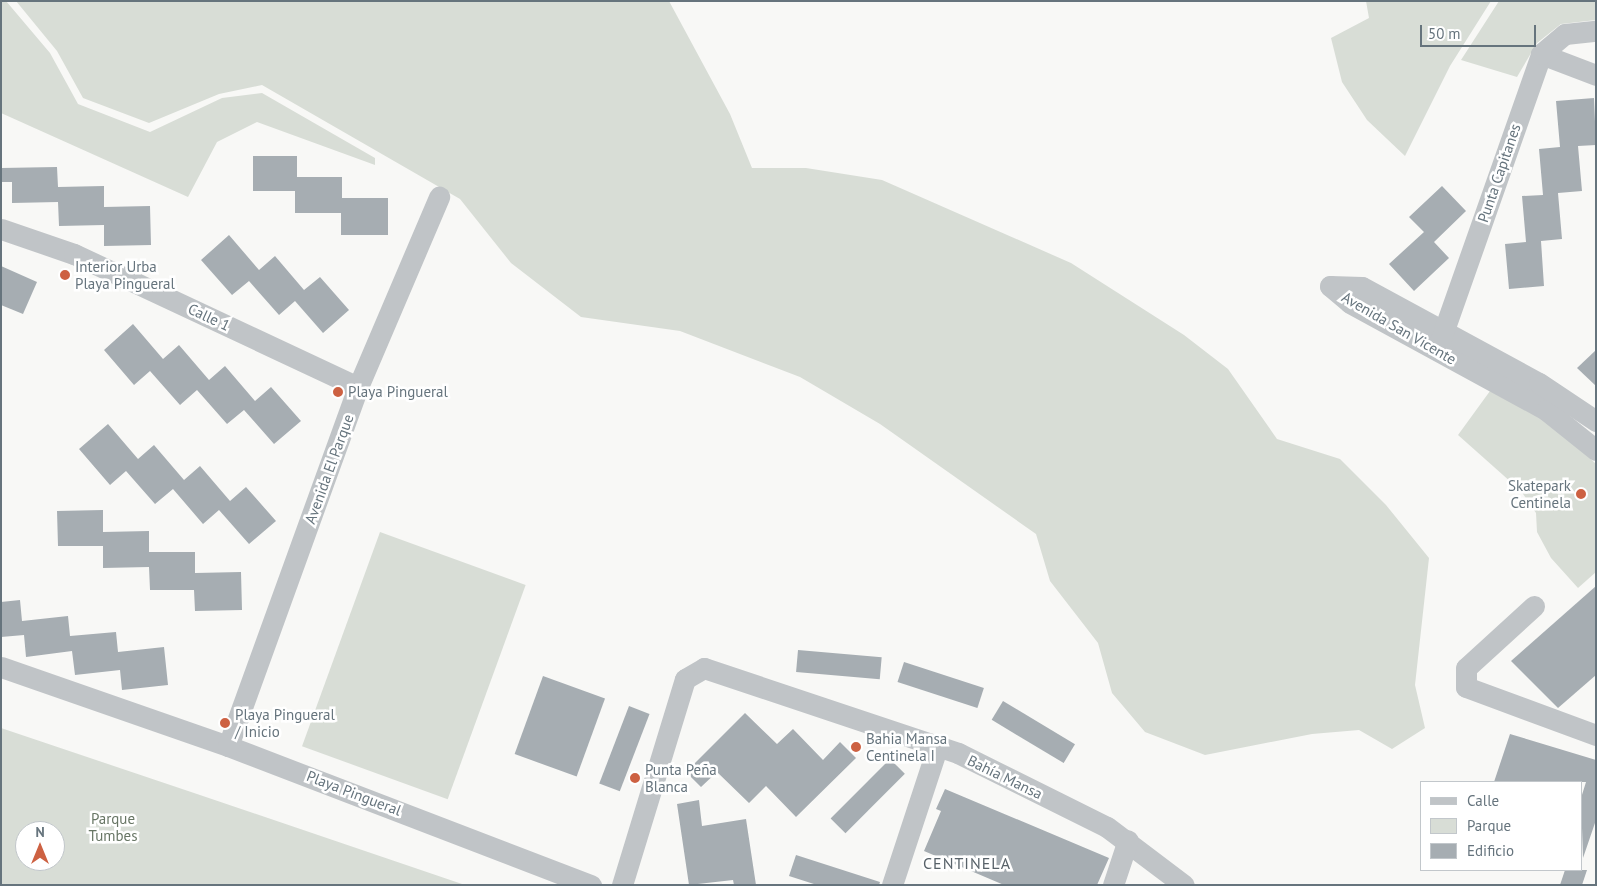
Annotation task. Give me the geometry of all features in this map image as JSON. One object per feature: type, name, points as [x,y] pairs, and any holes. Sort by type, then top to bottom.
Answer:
[{"type":"street","points":[[1596,31],[1565,34],[1540,54],[1596,76]]},
{"type":"street","name":"Punta Capitanes","points":[[1440,341],[1540,54]]},
{"type":"street","name":"Avenida El Parque","points":[[228,746],[358,387],[439,197]]},
{"type":"street","name":"Calle 1","points":[[1,229],[74,254],[358,387]]},
{"type":"street","name":"Avenida San Vicente","points":[[1440,341],[1596,420]]},
{"type":"street","name":"Avenida San Vicente","points":[[1440,341],[1546,410],[1596,450]]},
{"type":"street","points":[[1534,606],[1466,668],[1466,687],[1596,735]]},
{"type":"street","name":"Playa Pingueral","points":[[1,667],[228,746],[591,885]]},
{"type":"street","name":"Bahía Mansa","points":[[622,885],[686,679],[695,670],[704,668],[938,745],[1128,840],[1184,885]]},
{"type":"street","points":[[892,885],[938,745]]},
{"type":"street","points":[[1112,885],[1128,840]]},
{"type":"green space","points":[[1,1],[6,1],[50,53],[78,104],[150,132],[222,98],[262,93],[375,158],[375,165],[257,122],[217,142],[188,197],[1,113]]},
{"type":"green space","points":[[16,1],[669,1],[730,114],[752,168],[806,168],[882,180],[1071,263],[1184,335],[1228,369],[1277,439],[1340,459],[1386,505],[1429,558],[1415,685],[1425,728],[1392,749],[1359,730],[1312,734],[1205,755],[1145,732],[1112,693],[1098,643],[1050,581],[1036,534],[880,424],[800,377],[680,331],[581,317],[511,263],[460,199],[262,85],[219,94],[149,123],[83,98],[57,51]]},
{"type":"green space","points":[[1366,1],[1491,1],[1450,66],[1405,156],[1367,120],[1342,82],[1331,38],[1369,18]]},
{"type":"green space","points":[[1499,1],[1596,1],[1596,20],[1561,24],[1537,43],[1517,77],[1461,60]]},
{"type":"green space","points":[[1490,391],[1557,427],[1596,464],[1596,572],[1578,588],[1551,558],[1537,532],[1536,513],[1521,491],[1458,435]]},
{"type":"green space","points":[[380,532],[526,585],[448,799],[302,746]]},
{"type":"green space","name":"Parque Tumbes","points":[[1,728],[465,885],[1,885]]},
{"type":"building","points":[[1594,98],[1596,145],[1578,146],[1582,191],[1558,193],[1562,239],[1541,241],[1544,286],[1509,289],[1505,244],[1526,242],[1522,196],[1543,195],[1539,149],[1560,147],[1556,101]]},
{"type":"building","points":[[253,156],[297,156],[297,177],[342,177],[342,198],[388,198],[388,235],[341,235],[341,213],[295,213],[295,191],[253,191]]},
{"type":"building","points":[[57,167],[58,187],[104,186],[104,207],[150,206],[151,245],[104,246],[104,225],[59,226],[58,202],[12,203],[12,182],[1,182],[1,168]]},
{"type":"building","points":[[1442,186],[1466,211],[1434,242],[1449,258],[1414,291],[1389,264],[1424,232],[1409,217]]},
{"type":"building","points":[[229,235],[259,270],[275,256],[304,290],[320,277],[349,310],[323,333],[295,301],[279,315],[249,281],[232,295],[201,260]]},
{"type":"building","points":[[1,266],[37,282],[23,314],[1,305]]},
{"type":"building","points":[[133,324],[163,359],[179,345],[209,380],[225,366],[255,401],[271,387],[301,421],[274,444],[244,410],[227,424],[197,390],[180,405],[150,371],[134,385],[104,350]]},
{"type":"building","points":[[1596,350],[1596,386],[1577,368]]},
{"type":"building","points":[[108,424],[138,459],[154,445],[184,480],[200,466],[230,501],[246,487],[276,521],[249,544],[219,510],[203,524],[173,489],[155,504],[126,471],[110,485],[79,449]]},
{"type":"building","points":[[103,510],[103,532],[149,531],[149,552],[195,552],[195,573],[241,572],[242,610],[195,611],[194,590],[150,590],[149,567],[103,568],[103,546],[58,546],[57,511]]},
{"type":"building","points":[[1596,586],[1596,675],[1558,708],[1511,661]]},
{"type":"building","points":[[20,600],[22,621],[68,616],[70,636],[116,632],[118,652],[164,647],[168,685],[122,690],[120,670],[75,675],[72,651],[26,657],[24,635],[1,637],[1,602]]},
{"type":"building","points":[[798,650],[882,657],[880,679],[796,672]]},
{"type":"building","points":[[904,662],[984,688],[977,708],[898,682]]},
{"type":"building","points":[[543,676],[605,699],[577,777],[515,754]]},
{"type":"building","points":[[1003,701],[1075,744],[1064,763],[992,720]]},
{"type":"building","points":[[629,706],[650,714],[620,791],[599,783]]},
{"type":"building","points":[[745,713],[777,744],[793,729],[823,760],[840,742],[856,758],[796,817],[766,786],[749,803],[717,772],[701,787],[686,772]]},
{"type":"building","points":[[1510,734],[1596,760],[1596,820],[1583,858],[1582,795],[1586,782],[1494,781]]},
{"type":"building","points":[[890,759],[905,774],[845,833],[831,818]]},
{"type":"building","points":[[945,789],[1109,858],[1097,885],[1004,885],[924,851],[941,811],[936,809]]},
{"type":"building","points":[[699,800],[702,826],[746,819],[756,885],[734,885],[733,880],[689,885],[677,804]]},
{"type":"building","points":[[796,855],[880,882],[879,885],[817,885],[789,876]]},
{"type":"building","points":[[1587,870],[1582,885],[1560,885],[1565,871]]},
{"type":"place","name":"Interior Urba Playa Pingueral","points":[[65,275]]},
{"type":"place","name":"Playa Pingueral","points":[[338,392]]},
{"type":"place","name":"Skatepark Centinela","points":[[1581,494]]},
{"type":"place","name":"Playa Pingueral / Inicio","points":[[225,723]]},
{"type":"place","name":"Bahia Mansa Centinela I","points":[[856,747]]},
{"type":"place","name":"Punta Peña Blanca","points":[[635,778]]},
{"type":"district","name":"CENTINELA","points":[[967,863]]}]
